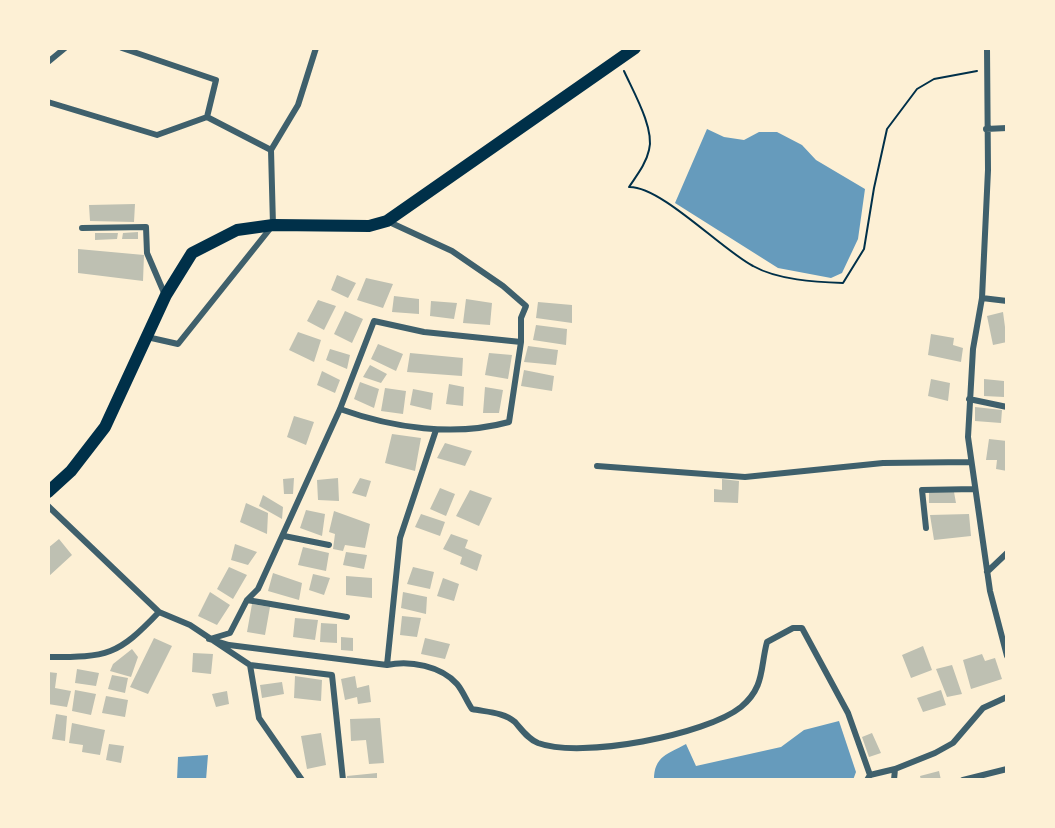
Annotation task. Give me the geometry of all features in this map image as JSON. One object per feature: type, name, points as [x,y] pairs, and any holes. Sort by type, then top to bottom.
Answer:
[{"type":"main road","points":[[48,492],[71,471],[105,427],[166,295],[192,253],[237,230],[273,225],[369,226],[387,221],[618,57],[635,48]]},
{"type":"street","points":[[48,62],[65,48]]},
{"type":"street","points":[[122,48],[216,80],[207,117]]},
{"type":"street","points":[[147,337],[178,344],[273,225],[271,150],[298,105],[316,48]]},
{"type":"street","points":[[987,48],[989,69],[986,129],[988,170],[982,298],[973,349],[969,399],[970,462],[987,572],[1007,656]]},
{"type":"street","points":[[48,102],[157,135],[207,117],[271,150]]},
{"type":"street","points":[[986,129],[1007,128]]},
{"type":"street","points":[[340,409],[364,418],[436,430],[481,430],[509,422],[521,342],[521,318],[525,306],[503,286],[452,250],[387,221]]},
{"type":"street","points":[[82,228],[146,227],[147,253],[166,295]]},
{"type":"street","points":[[982,298],[1007,301]]},
{"type":"street","points":[[209,639],[230,633],[247,600],[258,589],[340,409],[374,321],[424,332],[521,342]]},
{"type":"street","points":[[969,399],[1007,407]]},
{"type":"street","points":[[387,665],[400,538],[436,430]]},
{"type":"street","points":[[597,466],[745,477],[883,464],[970,462]]},
{"type":"street","points":[[926,528],[922,490],[975,489]]},
{"type":"street","points":[[48,506],[159,612],[190,625],[250,665],[332,675],[343,780]]},
{"type":"street","points":[[284,536],[329,545]]},
{"type":"street","points":[[987,572],[1007,554]]},
{"type":"street","points":[[247,600],[347,617]]},
{"type":"street","points":[[48,657],[88,657],[107,654],[136,636],[159,612]]},
{"type":"street","points":[[209,639],[229,645],[387,665],[396,663],[431,666],[457,684],[472,709],[499,714],[513,721],[525,735],[538,743],[570,748],[649,740],[711,725],[742,706],[761,682],[767,642],[793,628],[802,628],[848,713],[868,777],[896,769],[953,743],[983,708],[1007,697]]},
{"type":"street","points":[[250,665],[259,718],[302,780]]},
{"type":"street","points":[[894,780],[896,769]]},
{"type":"street","points":[[963,780],[1007,769]]},
{"type":"path","points":[[618,57],[646,121],[650,148],[644,164],[629,187],[638,187],[662,201],[753,267],[807,282],[843,283],[864,249],[873,188],[887,129],[917,89],[954,74],[989,69]]},
{"type":"water","points":[[707,129],[724,137],[744,140],[759,132],[777,132],[802,145],[816,160],[865,189],[858,239],[842,273],[831,278],[778,268],[675,203]]},
{"type":"water","points":[[839,721],[856,772],[853,780],[654,780],[659,761],[668,753],[686,744],[696,766],[781,747],[804,730]]},
{"type":"water","points":[[208,755],[206,780],[177,780],[178,757]]},
{"type":"building","points":[[135,204],[134,222],[90,221],[89,205]]},
{"type":"building","points":[[138,232],[138,239],[122,239],[123,233]]},
{"type":"building","points":[[95,233],[118,233],[117,239],[95,240]]},
{"type":"building","points":[[78,249],[144,255],[143,281],[78,273]]},
{"type":"building","points":[[337,275],[356,283],[348,298],[331,290]]},
{"type":"building","points":[[366,278],[393,284],[383,308],[357,300]]},
{"type":"building","points":[[394,296],[419,299],[419,314],[392,312]]},
{"type":"building","points":[[466,299],[492,303],[490,325],[463,323]]},
{"type":"building","points":[[318,300],[336,306],[324,330],[307,321]]},
{"type":"building","points":[[431,301],[457,303],[454,319],[430,316]]},
{"type":"building","points":[[538,302],[572,305],[572,323],[536,318]]},
{"type":"building","points":[[345,311],[363,319],[352,343],[334,334]]},
{"type":"building","points":[[1003,312],[1007,342],[993,345],[987,316]]},
{"type":"building","points":[[536,325],[567,329],[566,345],[533,340]]},
{"type":"building","points":[[298,332],[321,340],[314,362],[289,350]]},
{"type":"building","points":[[931,334],[954,338],[953,345],[963,348],[961,362],[928,355]]},
{"type":"building","points":[[378,344],[403,354],[396,371],[371,359]]},
{"type":"building","points":[[528,346],[558,350],[556,365],[524,362]]},
{"type":"building","points":[[330,349],[350,355],[347,369],[326,360]]},
{"type":"building","points":[[410,353],[463,358],[462,376],[407,372]]},
{"type":"building","points":[[489,353],[512,355],[508,379],[485,375]]},
{"type":"building","points":[[370,365],[387,374],[381,383],[363,377]]},
{"type":"building","points":[[524,370],[554,376],[552,391],[521,386]]},
{"type":"building","points":[[322,371],[340,380],[335,393],[317,385]]},
{"type":"building","points":[[931,379],[950,383],[948,401],[928,396]]},
{"type":"building","points":[[984,379],[1004,381],[1004,397],[984,396]]},
{"type":"building","points":[[360,382],[379,389],[374,408],[354,399]]},
{"type":"building","points":[[449,384],[464,387],[463,406],[446,404]]},
{"type":"building","points":[[485,387],[503,390],[499,413],[483,413]]},
{"type":"building","points":[[385,388],[406,391],[403,414],[381,411]]},
{"type":"building","points":[[413,389],[433,393],[431,410],[410,405]]},
{"type":"building","points":[[975,407],[1002,410],[1001,423],[975,421]]},
{"type":"building","points":[[294,416],[314,422],[306,445],[287,437]]},
{"type":"building","points":[[392,434],[421,438],[415,471],[385,463]]},
{"type":"building","points":[[989,439],[1007,441],[1007,471],[996,469],[997,460],[986,460]]},
{"type":"building","points":[[445,443],[472,451],[465,466],[437,458]]},
{"type":"building","points":[[294,478],[293,494],[284,494],[283,479]]},
{"type":"building","points":[[338,478],[339,501],[318,500],[317,480]]},
{"type":"building","points":[[360,478],[371,481],[366,497],[352,493]]},
{"type":"building","points":[[722,479],[739,481],[738,503],[714,502],[714,489],[722,490]]},
{"type":"building","points":[[440,488],[455,494],[446,516],[430,509]]},
{"type":"building","points":[[470,490],[492,498],[479,526],[456,516]]},
{"type":"building","points":[[929,492],[954,492],[956,503],[929,503]]},
{"type":"building","points":[[263,495],[283,507],[282,519],[259,506]]},
{"type":"building","points":[[246,503],[268,513],[267,534],[240,522]]},
{"type":"building","points":[[306,510],[325,514],[322,536],[300,528]]},
{"type":"building","points":[[334,511],[370,524],[365,548],[345,545],[343,551],[333,549],[335,534],[329,532]]},
{"type":"building","points":[[421,514],[445,522],[440,536],[415,527]]},
{"type":"building","points":[[969,514],[971,536],[934,540],[930,515]]},
{"type":"building","points":[[451,534],[468,540],[465,548],[482,555],[477,571],[460,564],[462,557],[443,549]]},
{"type":"building","points":[[59,539],[72,555],[48,577],[48,548]]},
{"type":"building","points":[[235,544],[257,552],[248,565],[231,560]]},
{"type":"building","points":[[303,547],[329,553],[326,571],[298,565]]},
{"type":"building","points":[[346,552],[367,555],[364,569],[343,565]]},
{"type":"building","points":[[229,567],[247,575],[233,599],[217,589]]},
{"type":"building","points":[[413,567],[434,572],[430,589],[407,584]]},
{"type":"building","points":[[273,573],[302,583],[299,600],[268,591]]},
{"type":"building","points":[[313,574],[330,578],[324,595],[309,590]]},
{"type":"building","points":[[346,576],[372,578],[372,598],[346,595]]},
{"type":"building","points":[[443,578],[459,584],[454,601],[437,596]]},
{"type":"building","points":[[210,592],[230,605],[217,625],[198,616]]},
{"type":"building","points":[[403,592],[427,597],[426,614],[401,608]]},
{"type":"building","points":[[252,604],[270,607],[265,635],[247,632]]},
{"type":"building","points":[[402,616],[421,618],[417,637],[400,635]]},
{"type":"building","points":[[295,618],[318,620],[315,640],[293,637]]},
{"type":"building","points":[[321,623],[337,624],[337,643],[320,642]]},
{"type":"building","points":[[341,637],[353,638],[353,651],[341,650]]},
{"type":"building","points":[[154,638],[172,646],[148,694],[130,687]]},
{"type":"building","points":[[425,638],[450,644],[445,659],[421,654]]},
{"type":"building","points":[[923,646],[932,670],[911,678],[902,655]]},
{"type":"building","points":[[132,649],[138,657],[131,677],[110,671],[113,664]]},
{"type":"building","points":[[193,653],[213,654],[211,674],[192,672]]},
{"type":"building","points":[[982,654],[985,661],[995,658],[1002,679],[971,689],[963,660]]},
{"type":"building","points":[[952,665],[962,694],[947,697],[936,669]]},
{"type":"building","points":[[77,669],[99,673],[96,686],[75,683]]},
{"type":"building","points":[[48,672],[57,673],[55,688],[71,691],[67,707],[48,704]]},
{"type":"building","points":[[112,675],[128,678],[125,693],[108,689]]},
{"type":"building","points":[[295,676],[322,680],[321,701],[294,698]]},
{"type":"building","points":[[355,676],[357,688],[369,685],[371,702],[358,704],[357,697],[345,700],[341,679]]},
{"type":"building","points":[[282,682],[284,694],[262,698],[260,685]]},
{"type":"building","points":[[75,690],[96,694],[91,715],[72,711]]},
{"type":"building","points":[[941,690],[946,705],[923,712],[917,698]]},
{"type":"building","points":[[227,691],[229,704],[216,707],[212,694]]},
{"type":"building","points":[[106,696],[128,700],[125,717],[102,713]]},
{"type":"building","points":[[56,714],[67,716],[65,741],[52,739]]},
{"type":"building","points":[[380,718],[384,763],[369,764],[366,740],[351,741],[350,719]]},
{"type":"building","points":[[72,723],[105,730],[100,755],[82,752],[83,745],[69,743]]},
{"type":"building","points":[[321,733],[326,765],[307,769],[301,736]]},
{"type":"building","points":[[872,733],[881,753],[869,757],[862,737]]},
{"type":"building","points":[[109,744],[124,746],[121,763],[106,760]]},
{"type":"building","points":[[939,771],[941,780],[921,780],[920,776]]},
{"type":"building","points":[[377,773],[377,780],[347,780],[347,776]]}]
